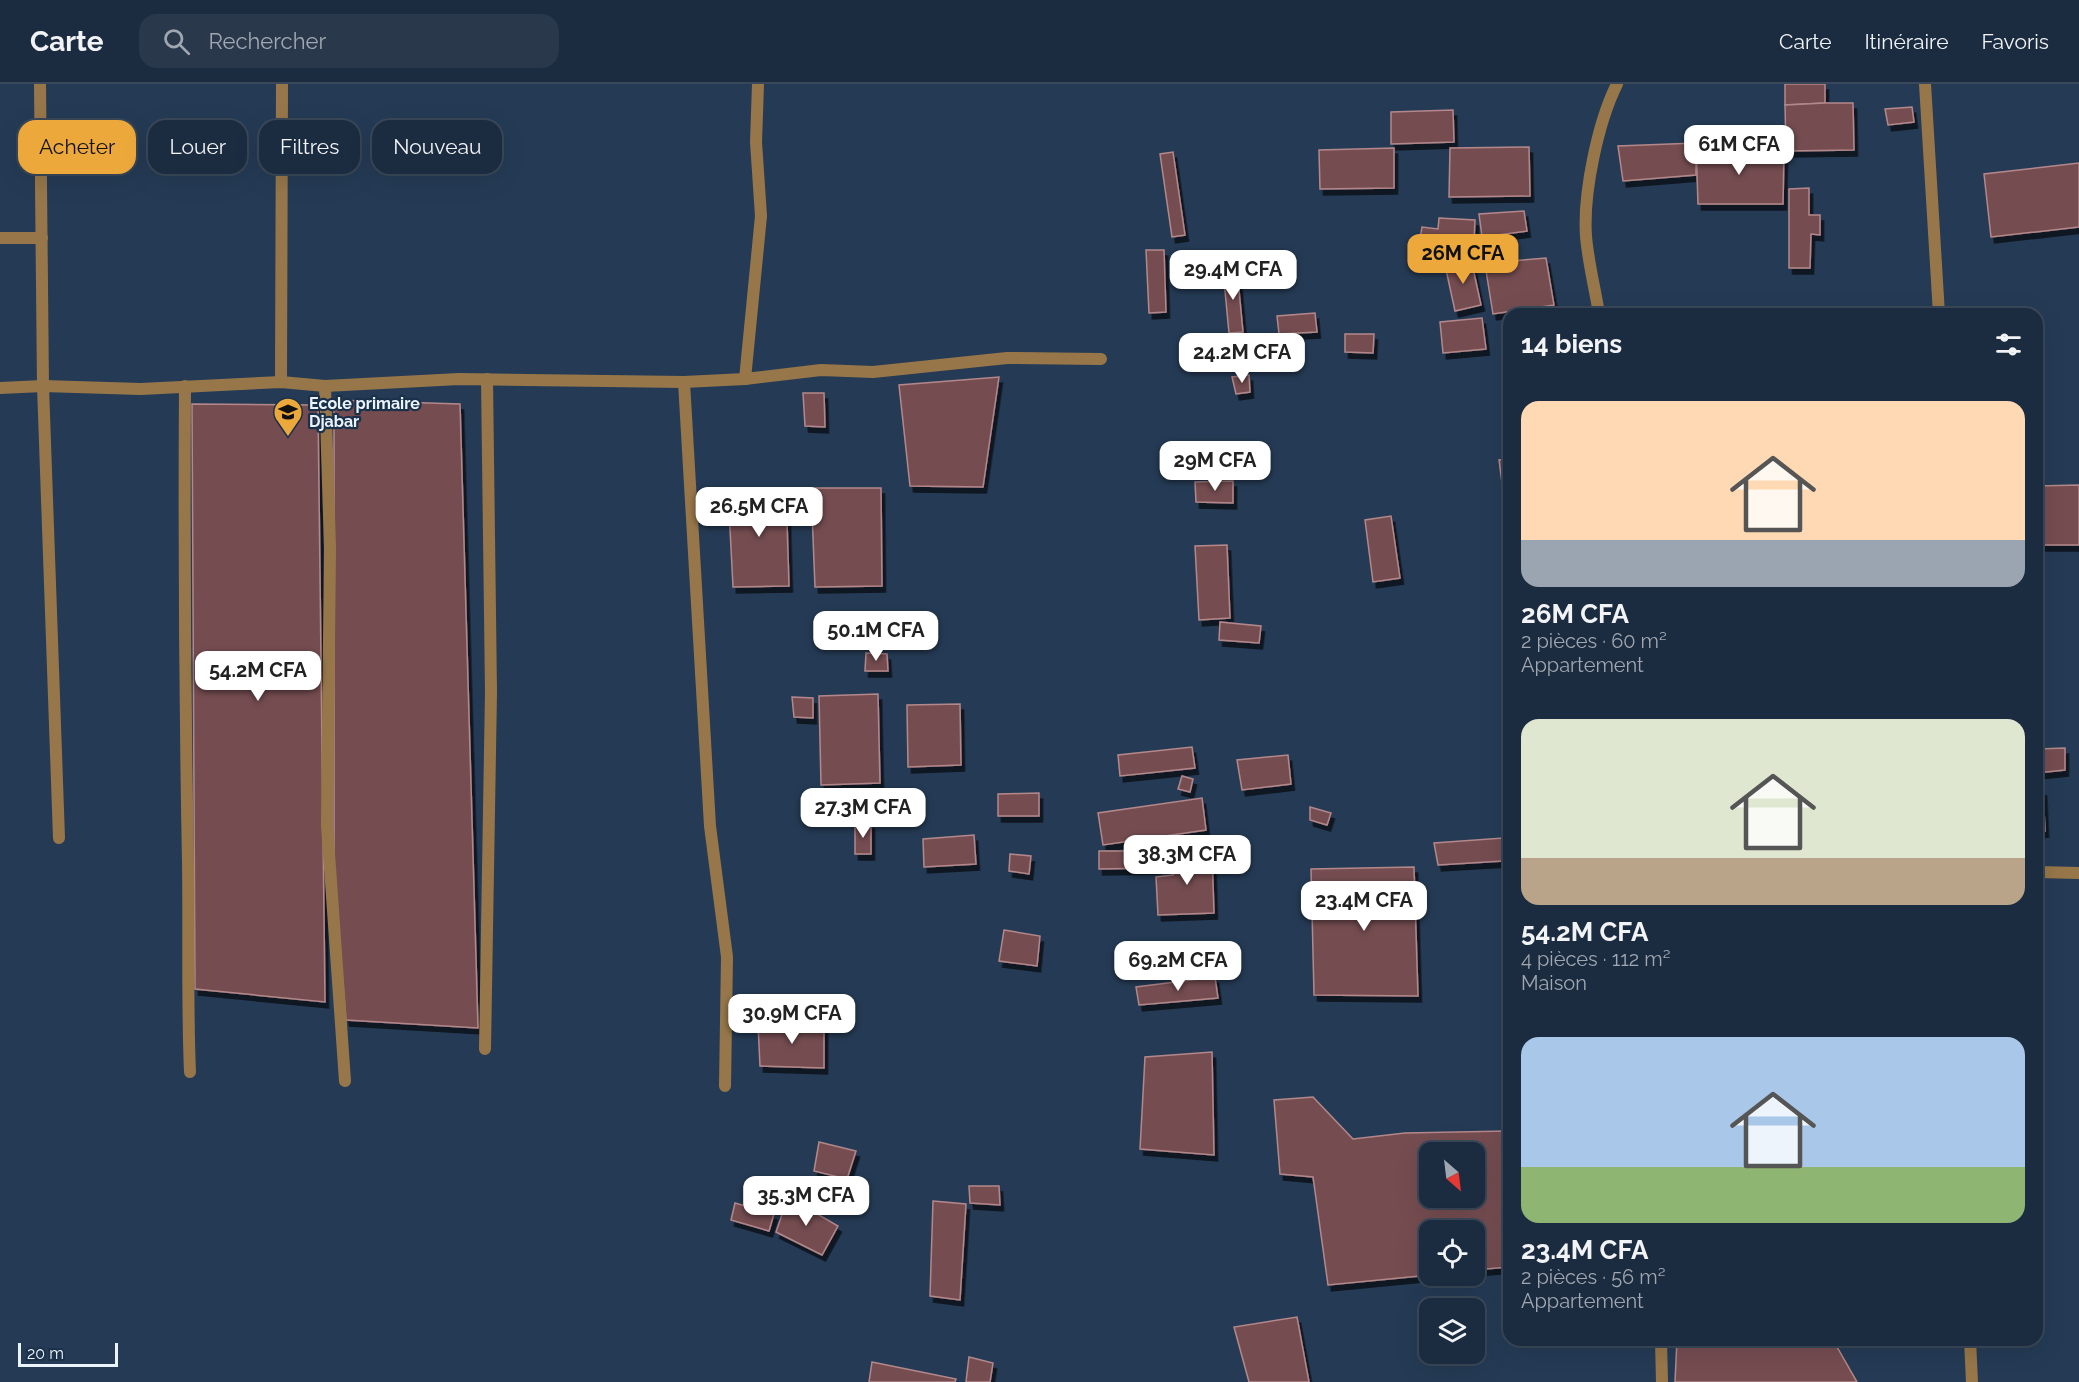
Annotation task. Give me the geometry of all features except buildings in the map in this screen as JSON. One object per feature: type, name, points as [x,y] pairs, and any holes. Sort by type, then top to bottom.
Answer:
[{"type":"street","points":[[40,84],[43,386],[58,838]]},
{"type":"street","points":[[281,382],[282,84]]},
{"type":"street","points":[[745,379],[761,216],[756,142],[758,84]]},
{"type":"street","points":[[1598,308],[1586,235],[1598,133],[1605,109],[1617,84]]},
{"type":"street","points":[[1924,84],[1940,308]]},
{"type":"street","points":[[0,238],[42,238]]},
{"type":"street","points":[[0,388],[43,386],[141,389],[281,382],[325,386],[488,380],[684,382],[745,379],[820,370],[873,372],[1007,358],[1101,359]]},
{"type":"street","points":[[485,1049],[491,692],[488,380]]},
{"type":"street","points":[[684,382],[710,826],[727,957],[725,1086]]},
{"type":"street","points":[[185,386],[183,613],[188,866],[187,994],[190,1072]]},
{"type":"street","points":[[325,386],[330,548],[327,825],[345,1081]]},
{"type":"street","points":[[2043,872],[2079,873]]},
{"type":"street","points":[[1661,1346],[1662,1382]]},
{"type":"street","points":[[1970,1346],[1972,1382]]},
{"type":"place","name":"Ecole primaire Djabar","points":[[288,438]]}]
